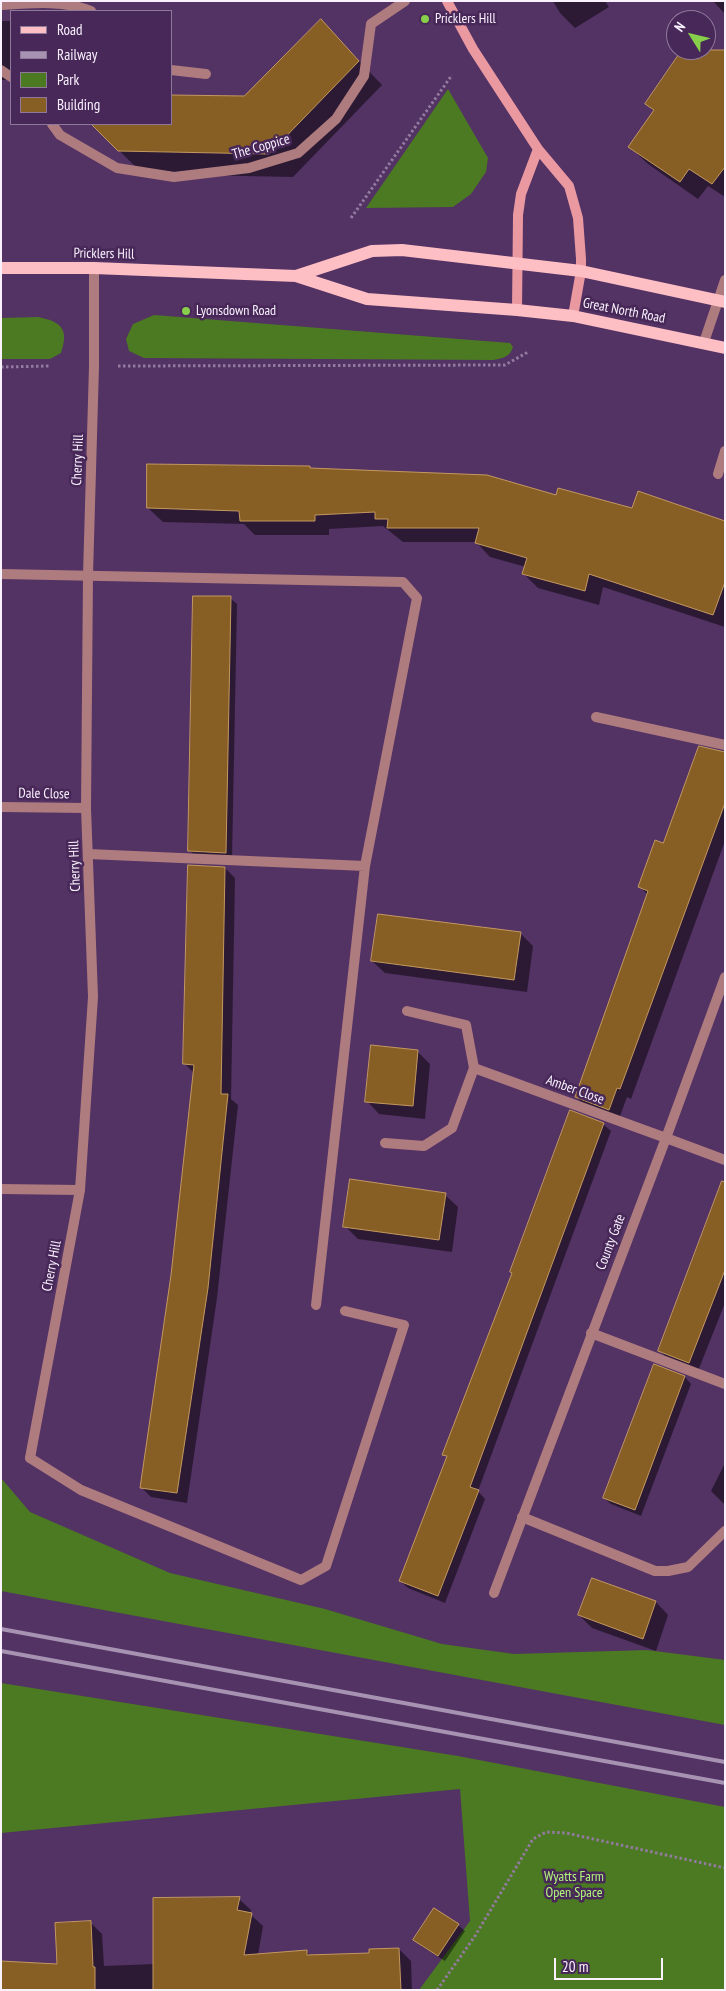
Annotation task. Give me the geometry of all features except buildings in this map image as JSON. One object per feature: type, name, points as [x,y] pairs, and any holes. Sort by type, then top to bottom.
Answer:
[{"type":"main road","points":[[447,1],[473,48],[538,149],[569,186],[578,218],[581,271],[573,316]]},
{"type":"main road","points":[[517,310],[518,215],[521,194],[538,149]]},
{"type":"main road","name":"Pricklers Hill","points":[[296,276],[378,251],[402,250],[518,265]]},
{"type":"main road","points":[[518,265],[581,271],[721,300]]},
{"type":"main road","name":"Pricklers Hill","points":[[1,268],[94,268],[296,276],[368,299],[517,310]]},
{"type":"main road","name":"Great North Road","points":[[517,310],[573,316],[704,342],[725,348]]},
{"type":"street","name":"The Coppice","points":[[53,125],[60,135],[116,168],[174,177],[249,168],[298,153],[336,119],[364,76],[371,24],[406,1]]},
{"type":"street","points":[[1,5],[54,2],[80,4],[90,10]]},
{"type":"street","points":[[172,70],[206,74]]},
{"type":"street","name":"Cherry Hill","points":[[94,268],[86,808],[93,997],[80,1190],[30,1458],[81,1490],[301,1580],[326,1566],[404,1325],[345,1311]]},
{"type":"street","points":[[704,342],[721,300],[725,280]]},
{"type":"street","points":[[718,474],[725,451]]},
{"type":"street","points":[[1,574],[403,582],[417,598],[365,866],[316,1305]]},
{"type":"street","points":[[596,717],[725,745]]},
{"type":"street","name":"Dale Close","points":[[1,807],[86,808]]},
{"type":"street","points":[[88,854],[365,866]]},
{"type":"street","name":"County Gate","points":[[494,1593],[725,977]]},
{"type":"street","points":[[385,1143],[424,1146],[452,1128],[474,1068],[466,1025],[407,1011]]},
{"type":"street","name":"Amber Close","points":[[474,1068],[725,1160]]},
{"type":"street","points":[[1,1189],[80,1190]]},
{"type":"street","points":[[591,1333],[725,1384]]},
{"type":"street","points":[[522,1517],[654,1571],[668,1571],[688,1567],[725,1531]]},
{"type":"path","points":[[351,218],[452,75]]},
{"type":"path","points":[[115,366],[505,365],[528,352]]},
{"type":"path","points":[[1,367],[49,366]]},
{"type":"path","points":[[437,1990],[475,1936],[533,1839],[546,1832],[566,1833],[725,1868]]},
{"type":"green space","points":[[448,89],[488,158],[486,172],[471,194],[453,207],[366,208]]},
{"type":"green space","points":[[154,315],[510,343],[513,347],[508,355],[494,360],[144,358],[129,351],[126,339],[133,324]]},
{"type":"green space","points":[[38,317],[53,321],[62,328],[64,338],[61,353],[50,359],[1,359],[1,318]]},
{"type":"green space","points":[[1,1478],[30,1512],[170,1573],[325,1609],[442,1644],[514,1654],[647,1650],[725,1660],[725,1725],[1,1591]]},
{"type":"green space","name":"Wyatts Farm Open Space","points":[[1,1683],[458,1756],[725,1807],[725,1990],[419,1990],[470,1921],[460,1789],[1,1833]]},
{"type":"railway","points":[[1,1629],[725,1762]]},
{"type":"railway","points":[[1,1651],[725,1783]]},
{"type":"place","name":"Pricklers Hill","points":[[425,19]]},
{"type":"place","name":"Lyonsdown Road","points":[[186,311]]}]
